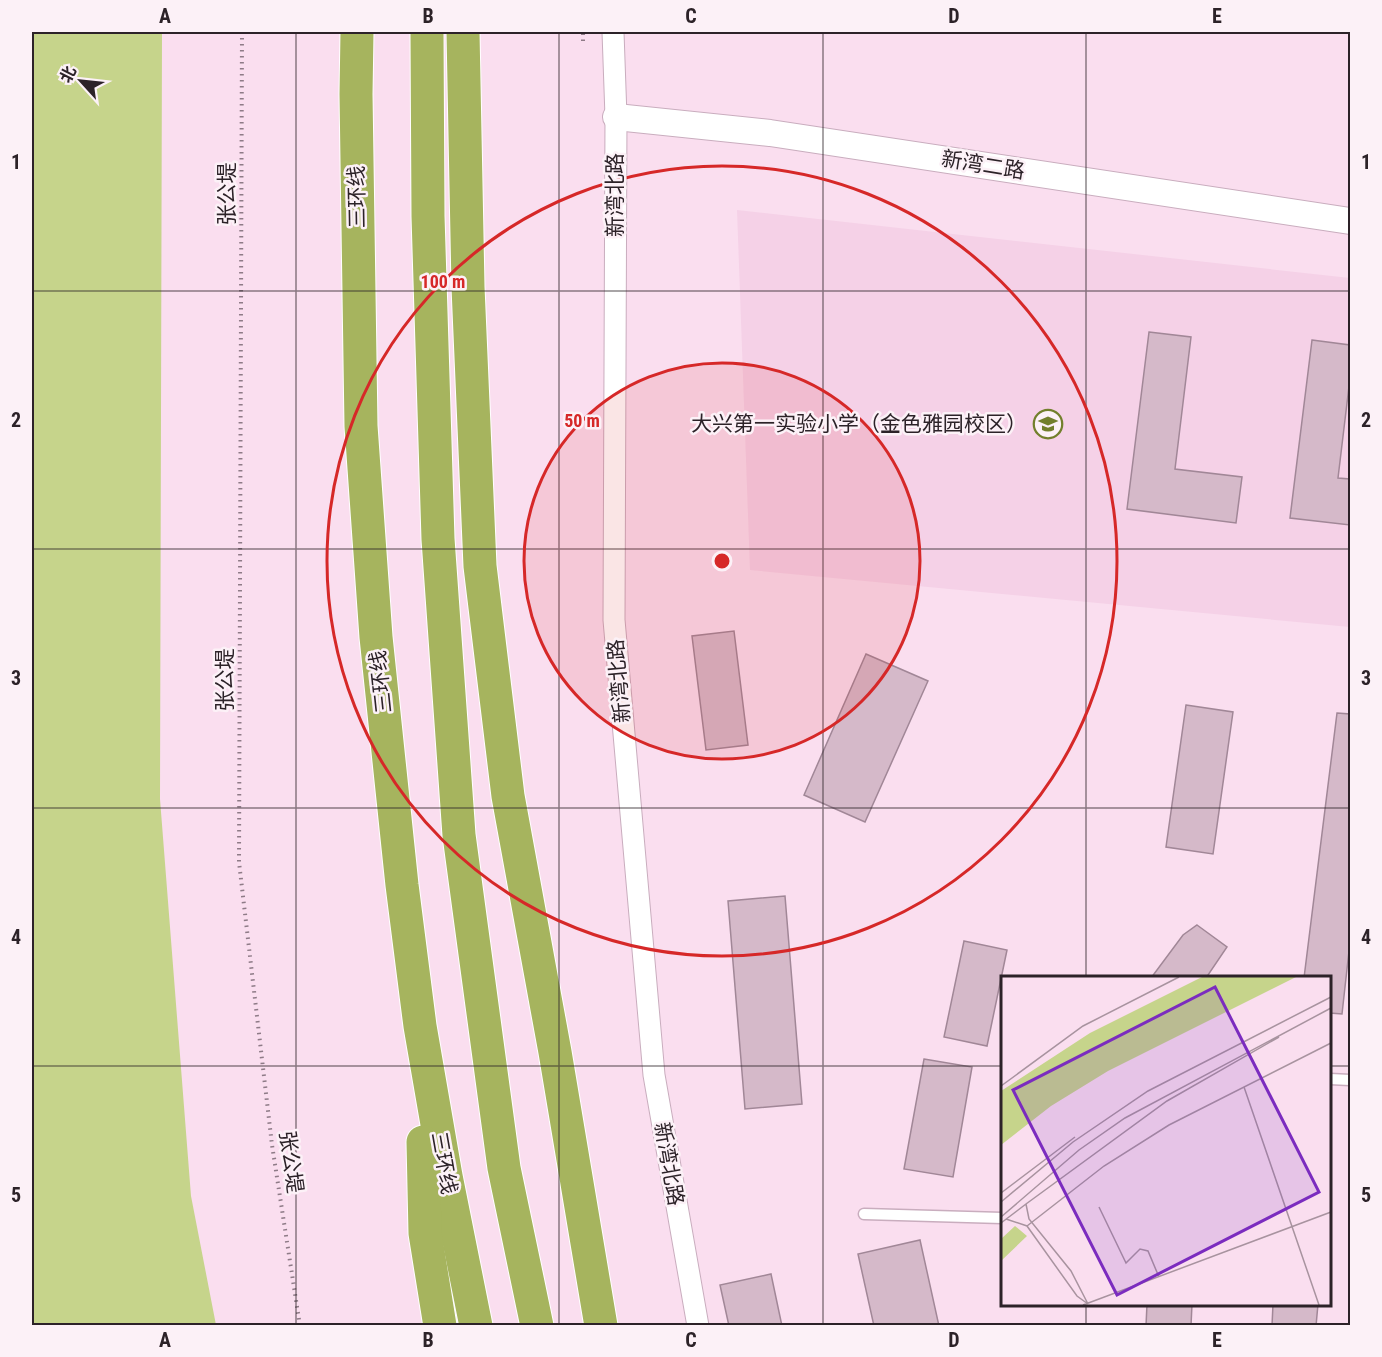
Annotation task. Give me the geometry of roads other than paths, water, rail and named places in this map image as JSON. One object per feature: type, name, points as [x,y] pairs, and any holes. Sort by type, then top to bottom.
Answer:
[{"type":"highway","name":"三环线","points":[[357,32],[361,426],[376,637],[402,885],[420,1026],[446,1176],[476,1326]]},
{"type":"highway","points":[[427,32],[428,216],[438,539],[459,835],[504,1168],[537,1326]]},
{"type":"highway","points":[[463,32],[468,287],[480,566],[508,796],[555,1052],[601,1326]]},
{"type":"highway","points":[[420,1026],[425,1233],[440,1326]]},
{"type":"street","name":"新湾北路","points":[[613,32],[616,117],[614,620],[654,1075],[698,1326]]},
{"type":"street","name":"新湾二路","points":[[616,117],[770,133],[1350,220]]},
{"type":"lane","points":[[1331,1079],[1350,1080]]},
{"type":"lane","points":[[864,1214],[1001,1218]]},
{"type":"place","name":"大兴第一实验小学（金色雅园校区）","points":[[1048,424]]}]
